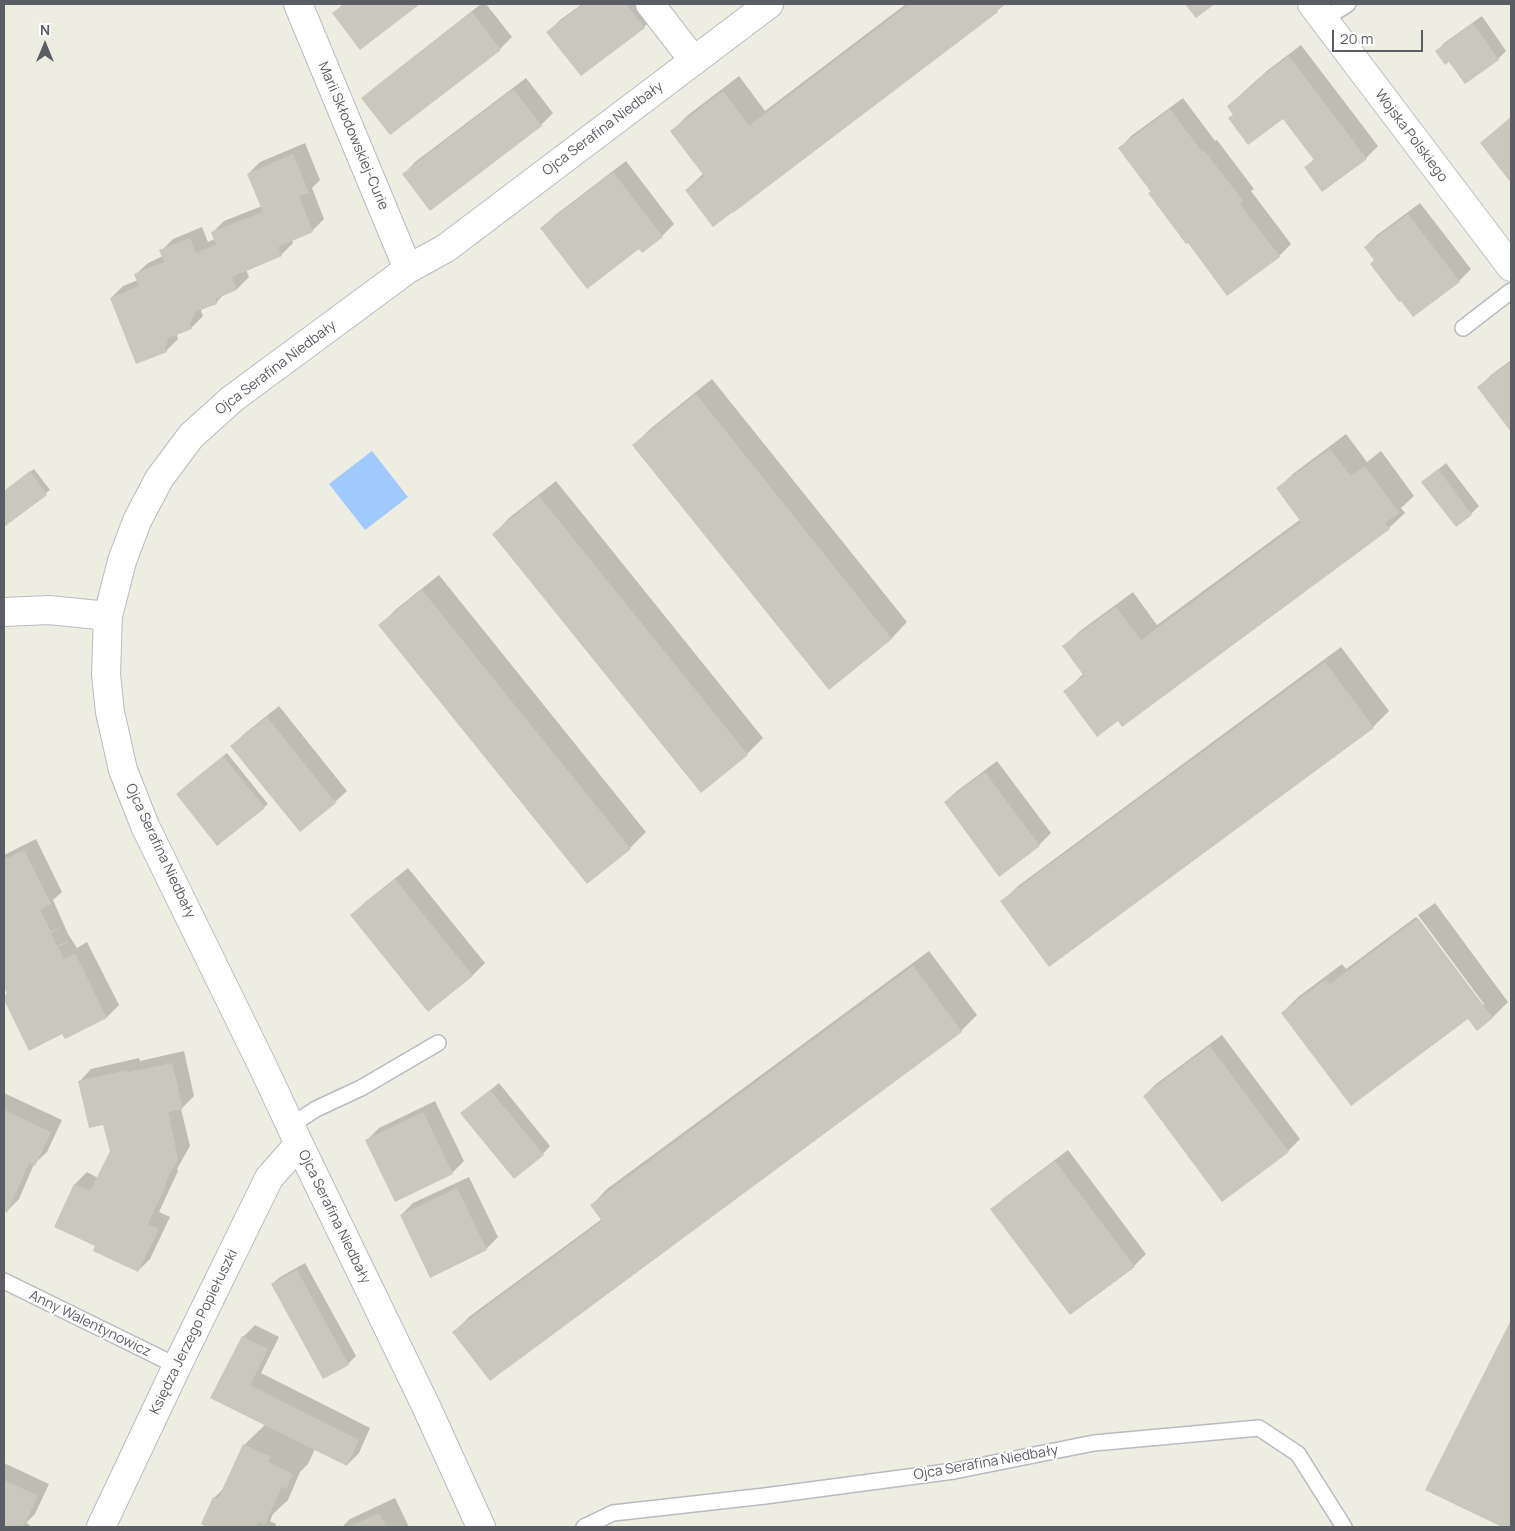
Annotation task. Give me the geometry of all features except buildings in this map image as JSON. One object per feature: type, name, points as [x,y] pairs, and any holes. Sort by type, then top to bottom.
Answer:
[{"type":"street","name":"Marii Skłodowskiej-Curie","points":[[298,4],[408,269]]},
{"type":"street","points":[[650,4],[694,61]]},
{"type":"street","name":"Ojca Serafina Niedbały","points":[[481,1527],[264,1069],[145,826],[123,770],[110,712],[106,674],[108,616],[122,561],[138,521],[159,479],[191,436],[232,399],[408,269],[446,248],[770,4]]},
{"type":"street","name":"Wojska Polskiego","points":[[1318,11],[1511,267]]},
{"type":"street","points":[[4,612],[49,610],[108,616]]},
{"type":"street","name":"Księdza Jerzego Popiełuszki","points":[[100,1527],[269,1178],[294,1135]]},
{"type":"lane","points":[[1318,11],[1348,4]]},
{"type":"lane","points":[[1463,328],[1511,291]]},
{"type":"lane","points":[[294,1135],[316,1109],[361,1088],[438,1043]]},
{"type":"lane","name":"Anny Walentynowicz","points":[[4,1281],[177,1366]]},
{"type":"lane","name":"Ojca Serafina Niedbały","points":[[584,1527],[613,1514],[954,1471],[1094,1443],[1258,1428],[1298,1454],[1344,1527]]},
{"type":"water","points":[[372,451],[408,497],[365,530],[329,484]]}]
